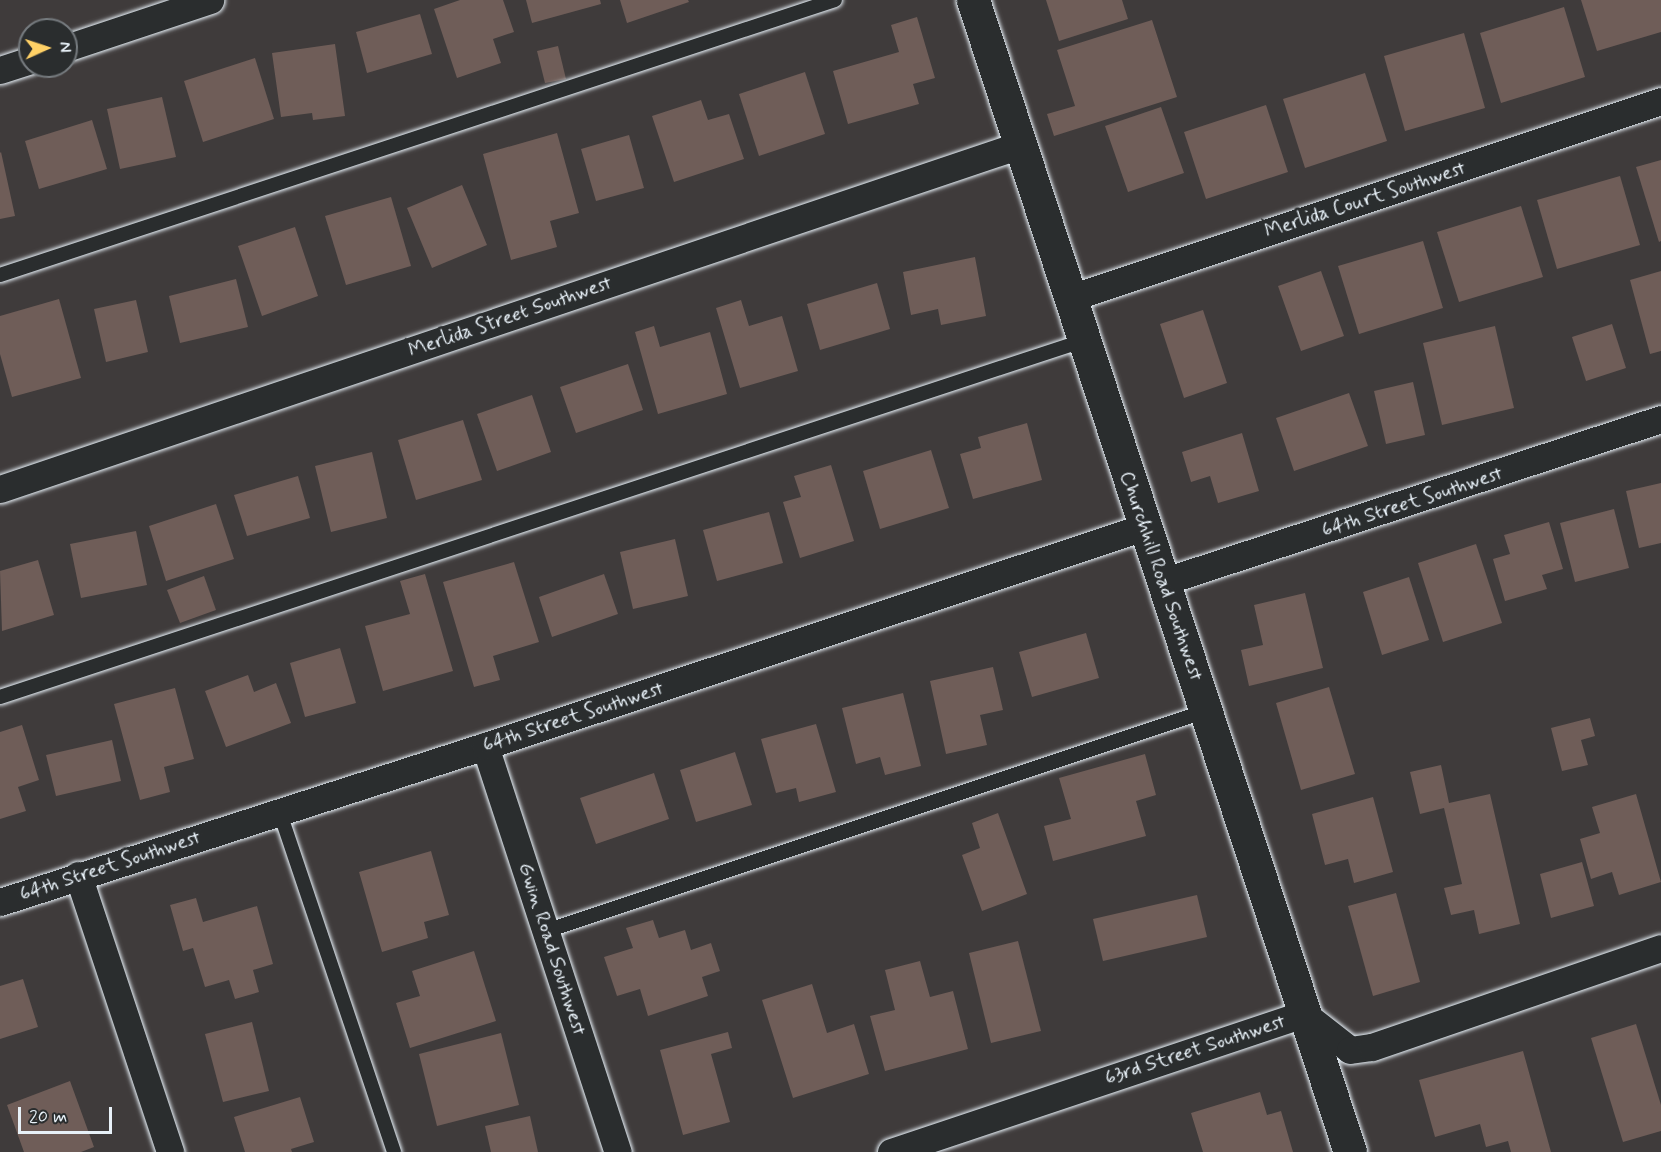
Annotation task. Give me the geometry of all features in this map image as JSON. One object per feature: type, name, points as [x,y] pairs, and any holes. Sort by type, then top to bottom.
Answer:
[{"type":"street","points":[[78,44],[210,0]]},
{"type":"street","name":"Churchhill Road Southwest","points":[[973,0],[1082,341],[1350,1152]]},
{"type":"street","points":[[0,70],[18,64]]},
{"type":"street","name":"Merlida Court Southwest","points":[[1070,298],[1661,101]]},
{"type":"street","name":"Merlida Street Southwest","points":[[0,489],[1020,145]]},
{"type":"street","name":"64th Street Southwest","points":[[1162,582],[1661,420]]},
{"type":"street","name":"64th Street Southwest","points":[[0,902],[78,875],[280,813],[485,746],[1144,527]]},
{"type":"street","name":"Gwin Road Southwest","points":[[485,746],[618,1152]]},
{"type":"street","points":[[78,875],[170,1152]]},
{"type":"street","name":"63rd Street Southwest","points":[[891,1152],[1304,1014],[1350,1050],[1372,1047],[1661,948]]},
{"type":"lane","points":[[0,275],[834,0]]},
{"type":"lane","points":[[0,697],[1082,341]]},
{"type":"lane","points":[[546,931],[1206,711]]},
{"type":"lane","points":[[280,813],[394,1152]]},
{"type":"building","points":[[460,0],[503,0],[514,32],[493,39],[501,63],[457,78],[434,9]]},
{"type":"building","points":[[526,0],[600,0],[601,4],[532,23]]},
{"type":"building","points":[[620,0],[688,0],[689,2],[627,23]]},
{"type":"building","points":[[1046,0],[1122,0],[1128,19],[1059,41]]},
{"type":"building","points":[[1581,0],[1661,0],[1661,32],[1597,51]]},
{"type":"building","points":[[1564,7],[1585,77],[1501,103],[1480,33]]},
{"type":"building","points":[[420,14],[432,54],[367,73],[356,32]]},
{"type":"building","points":[[917,17],[935,78],[913,84],[919,104],[848,124],[833,71],[899,52],[891,25]]},
{"type":"building","points":[[1152,20],[1177,97],[1054,136],[1047,114],[1075,106],[1057,50]]},
{"type":"building","points":[[1464,33],[1485,108],[1405,131],[1384,56]]},
{"type":"building","points":[[335,44],[345,116],[313,120],[312,113],[281,117],[272,53]]},
{"type":"building","points":[[558,46],[566,79],[545,83],[537,51]]},
{"type":"building","points":[[255,58],[274,119],[203,142],[184,81]]},
{"type":"building","points":[[805,72],[825,134],[759,156],[739,94]]},
{"type":"building","points":[[1365,73],[1387,141],[1305,168],[1283,99]]},
{"type":"building","points":[[162,97],[176,157],[120,169],[107,109]]},
{"type":"building","points":[[701,100],[708,120],[729,114],[744,159],[674,182],[652,116]]},
{"type":"building","points":[[1266,105],[1288,172],[1206,199],[1184,132]]},
{"type":"building","points":[[1161,107],[1184,173],[1128,192],[1105,126]]},
{"type":"building","points":[[92,120],[107,169],[39,189],[25,141]]},
{"type":"building","points":[[557,133],[579,213],[550,221],[557,247],[511,260],[483,154]]},
{"type":"building","points":[[629,135],[644,188],[596,201],[581,149]]},
{"type":"building","points":[[0,153],[15,216],[0,219]]},
{"type":"building","points":[[1661,160],[1661,241],[1659,242],[1636,167]]},
{"type":"building","points":[[1620,176],[1640,245],[1557,269],[1537,200]]},
{"type":"building","points":[[462,185],[487,245],[432,268],[407,208]]},
{"type":"building","points":[[391,197],[411,266],[346,285],[325,216]]},
{"type":"building","points":[[1521,206],[1543,277],[1459,302],[1437,232]]},
{"type":"building","points":[[295,227],[318,296],[262,316],[238,246]]},
{"type":"building","points":[[1423,241],[1443,308],[1359,334],[1338,266]]},
{"type":"building","points":[[975,257],[986,316],[941,325],[938,309],[911,315],[903,272]]},
{"type":"building","points":[[1321,271],[1344,336],[1301,351],[1278,286]]},
{"type":"building","points":[[1661,271],[1661,351],[1650,354],[1630,280]]},
{"type":"building","points":[[236,279],[248,327],[180,343],[169,296]]},
{"type":"building","points":[[877,283],[890,329],[820,350],[807,304]]},
{"type":"building","points":[[59,299],[81,378],[12,397],[0,354],[0,316]]},
{"type":"building","points":[[136,300],[148,352],[106,362],[94,309]]},
{"type":"building","points":[[741,300],[749,326],[782,316],[798,371],[740,388],[716,308]]},
{"type":"building","points":[[1203,310],[1227,383],[1184,398],[1160,324]]},
{"type":"building","points":[[1612,324],[1626,368],[1586,381],[1572,337]]},
{"type":"building","points":[[654,326],[660,347],[710,332],[727,394],[658,414],[635,332]]},
{"type":"building","points":[[1495,326],[1514,408],[1442,425],[1423,343]]},
{"type":"building","points":[[628,364],[643,410],[576,433],[560,387]]},
{"type":"building","points":[[1413,382],[1425,435],[1386,444],[1374,391]]},
{"type":"building","points":[[1349,393],[1368,446],[1294,471],[1276,418]]},
{"type":"building","points":[[532,395],[551,452],[497,471],[477,414]]},
{"type":"building","points":[[463,420],[482,480],[416,500],[398,440]]},
{"type":"building","points":[[1027,423],[1042,480],[973,499],[960,454],[981,448],[978,437]]},
{"type":"building","points":[[1242,433],[1259,491],[1218,503],[1210,476],[1191,482],[1182,452]]},
{"type":"building","points":[[931,450],[949,508],[880,529],[863,471]]},
{"type":"building","points":[[372,452],[387,518],[331,532],[315,466]]},
{"type":"building","points":[[831,465],[854,541],[800,558],[783,502],[801,497],[794,476]]},
{"type":"building","points":[[298,476],[310,518],[247,536],[234,495]]},
{"type":"building","points":[[1661,483],[1661,543],[1639,548],[1626,491]]},
{"type":"building","points":[[216,504],[234,559],[166,581],[149,526]]},
{"type":"building","points":[[1614,509],[1629,568],[1575,582],[1560,523]]},
{"type":"building","points":[[769,512],[783,563],[717,581],[703,530]]},
{"type":"building","points":[[1549,522],[1563,569],[1542,575],[1547,589],[1505,601],[1493,559],[1510,554],[1504,535]]},
{"type":"building","points":[[136,531],[147,585],[81,598],[70,544]]},
{"type":"building","points":[[675,539],[688,596],[633,609],[620,552]]},
{"type":"building","points":[[1476,544],[1502,623],[1443,642],[1418,563]]},
{"type":"building","points":[[38,560],[54,615],[2,631],[0,571]]},
{"type":"building","points":[[514,562],[539,642],[493,656],[500,680],[474,687],[443,582]]},
{"type":"building","points":[[425,574],[453,671],[383,691],[365,626],[410,614],[400,581]]},
{"type":"building","points":[[604,574],[618,614],[552,637],[539,597]]},
{"type":"building","points":[[204,576],[216,610],[180,623],[167,590]]},
{"type":"building","points":[[1409,577],[1429,640],[1382,655],[1363,592]]},
{"type":"building","points":[[1305,593],[1323,668],[1249,686],[1241,650],[1263,645],[1254,605]]},
{"type":"building","points":[[1086,633],[1099,678],[1032,697],[1019,652]]},
{"type":"building","points":[[340,648],[356,703],[305,717],[290,663]]},
{"type":"building","points":[[993,667],[1003,710],[980,715],[987,745],[946,754],[930,681]]},
{"type":"building","points":[[248,675],[254,692],[276,683],[291,723],[226,747],[205,691]]},
{"type":"building","points":[[1329,687],[1355,774],[1301,790],[1276,703]]},
{"type":"building","points":[[175,688],[194,759],[164,767],[170,792],[140,800],[114,704]]},
{"type":"building","points":[[903,693],[921,766],[885,775],[880,757],[856,764],[842,708]]},
{"type":"building","points":[[1590,718],[1595,736],[1581,740],[1588,765],[1562,771],[1551,728]]},
{"type":"building","points":[[816,724],[836,792],[799,802],[796,788],[776,793],[761,739]]},
{"type":"building","points":[[22,725],[39,780],[18,787],[26,811],[0,819],[0,732]]},
{"type":"building","points":[[112,740],[121,781],[56,796],[46,755]]},
{"type":"building","points":[[735,752],[752,805],[696,822],[680,770]]},
{"type":"building","points":[[1145,754],[1156,795],[1136,801],[1146,836],[1053,861],[1044,826],[1071,819],[1059,778]]},
{"type":"building","points":[[1441,765],[1449,803],[1490,794],[1520,924],[1479,934],[1474,910],[1451,915],[1444,888],[1462,884],[1444,808],[1420,814],[1410,772]]},
{"type":"building","points":[[654,773],[669,819],[596,844],[580,798]]},
{"type":"building","points":[[1636,794],[1661,882],[1619,895],[1612,872],[1591,879],[1580,839],[1600,833],[1592,807]]},
{"type":"building","points":[[1373,797],[1393,872],[1354,883],[1348,859],[1325,865],[1312,814]]},
{"type":"building","points":[[998,813],[1027,894],[982,911],[962,855],[980,848],[972,823]]},
{"type":"building","points":[[431,851],[449,915],[424,922],[428,938],[382,952],[359,872]]},
{"type":"building","points":[[1582,862],[1594,906],[1551,918],[1540,874]]},
{"type":"building","points":[[1396,893],[1420,982],[1373,996],[1348,906]]},
{"type":"building","points":[[1197,895],[1207,937],[1103,961],[1093,919]]},
{"type":"building","points":[[196,898],[203,922],[257,906],[273,964],[253,970],[259,992],[235,999],[229,980],[205,987],[193,948],[183,951],[170,905]]},
{"type":"building","points":[[653,920],[659,938],[685,930],[691,950],[711,943],[720,971],[702,977],[708,996],[648,1016],[640,989],[617,996],[604,957],[633,948],[626,928]]},
{"type":"building","points":[[1018,941],[1041,1031],[991,1043],[969,953]]},
{"type":"building","points":[[474,951],[496,1021],[410,1048],[396,1003],[420,996],[412,971]]},
{"type":"building","points":[[920,961],[930,997],[953,991],[968,1049],[885,1071],[870,1016],[895,1010],[885,970]]},
{"type":"building","points":[[23,979],[38,1027],[0,1039],[0,986]]},
{"type":"building","points":[[812,984],[827,1033],[854,1024],[869,1074],[793,1098],[762,1000]]},
{"type":"building","points":[[252,1022],[269,1091],[223,1102],[205,1034]]},
{"type":"building","points":[[1636,1024],[1661,1105],[1661,1131],[1623,1142],[1591,1038]]},
{"type":"building","points":[[728,1032],[732,1048],[711,1054],[730,1122],[683,1135],[660,1050]]},
{"type":"building","points":[[501,1033],[519,1105],[437,1126],[419,1054]]},
{"type":"building","points":[[1523,1051],[1551,1152],[1511,1152],[1508,1141],[1486,1147],[1480,1124],[1435,1137],[1419,1080]]},
{"type":"building","points":[[70,1081],[94,1147],[81,1152],[24,1152],[7,1105]]},
{"type":"building","points":[[1260,1092],[1267,1115],[1281,1111],[1293,1152],[1203,1152],[1191,1113]]},
{"type":"building","points":[[300,1097],[314,1142],[291,1149],[292,1152],[245,1152],[234,1117]]},
{"type":"building","points":[[530,1116],[538,1152],[491,1152],[485,1126]]}]
